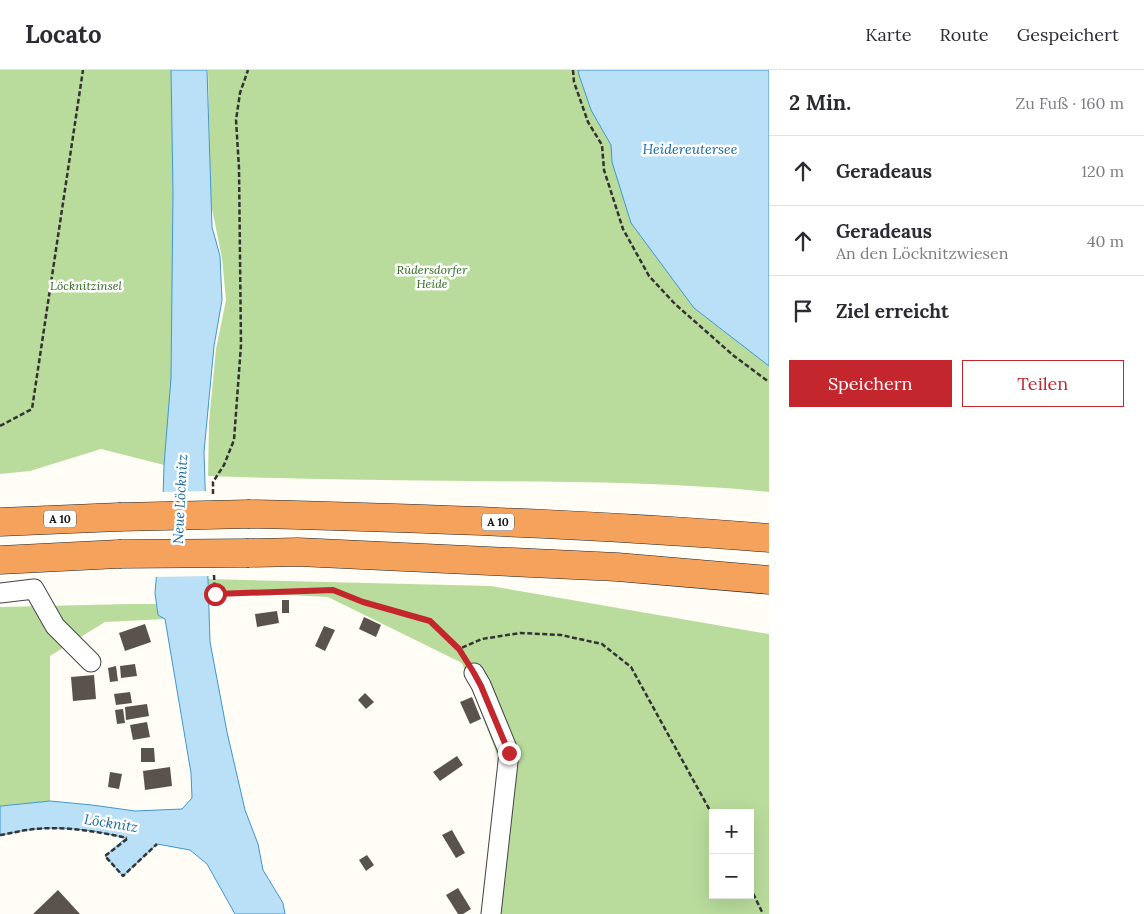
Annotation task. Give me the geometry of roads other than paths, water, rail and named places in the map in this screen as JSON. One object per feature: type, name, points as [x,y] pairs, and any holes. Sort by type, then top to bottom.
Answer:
[{"type":"highway","name":"A 10","points":[[0,522],[250,514],[396,517],[581,525],[769,538]]},
{"type":"highway","points":[[0,560],[119,554],[298,552],[617,567],[769,580]]},
{"type":"street","points":[[0,593],[34,589],[55,626],[91,662]]},
{"type":"street","points":[[474,673],[509,753],[492,914]]},
{"type":"water","points":[[171,70],[207,70],[212,227],[220,256],[222,300],[214,346],[204,452],[210,642],[227,732],[245,810],[258,844],[263,870],[283,903],[285,914],[235,914],[207,864],[190,850],[157,844],[123,876],[105,856],[126,838],[64,828],[24,830],[0,835],[0,806],[50,801],[135,811],[182,809],[192,798],[191,773],[165,619],[158,615],[155,593],[171,378],[173,193]]},
{"type":"water","name":"Heidereutersee","points":[[578,70],[769,70],[769,366],[694,308],[631,223],[612,162],[611,145],[591,110]]},
{"type":"park label","name":"Rüdersdorfer Heide","points":[[432,276]]},
{"type":"park label","name":"Löcknitzinsel","points":[[86,285]]},
{"type":"water label","name":"Neue Löcknitz","points":[[180,499]]},
{"type":"water label","name":"Löcknitz","points":[[111,823]]}]
